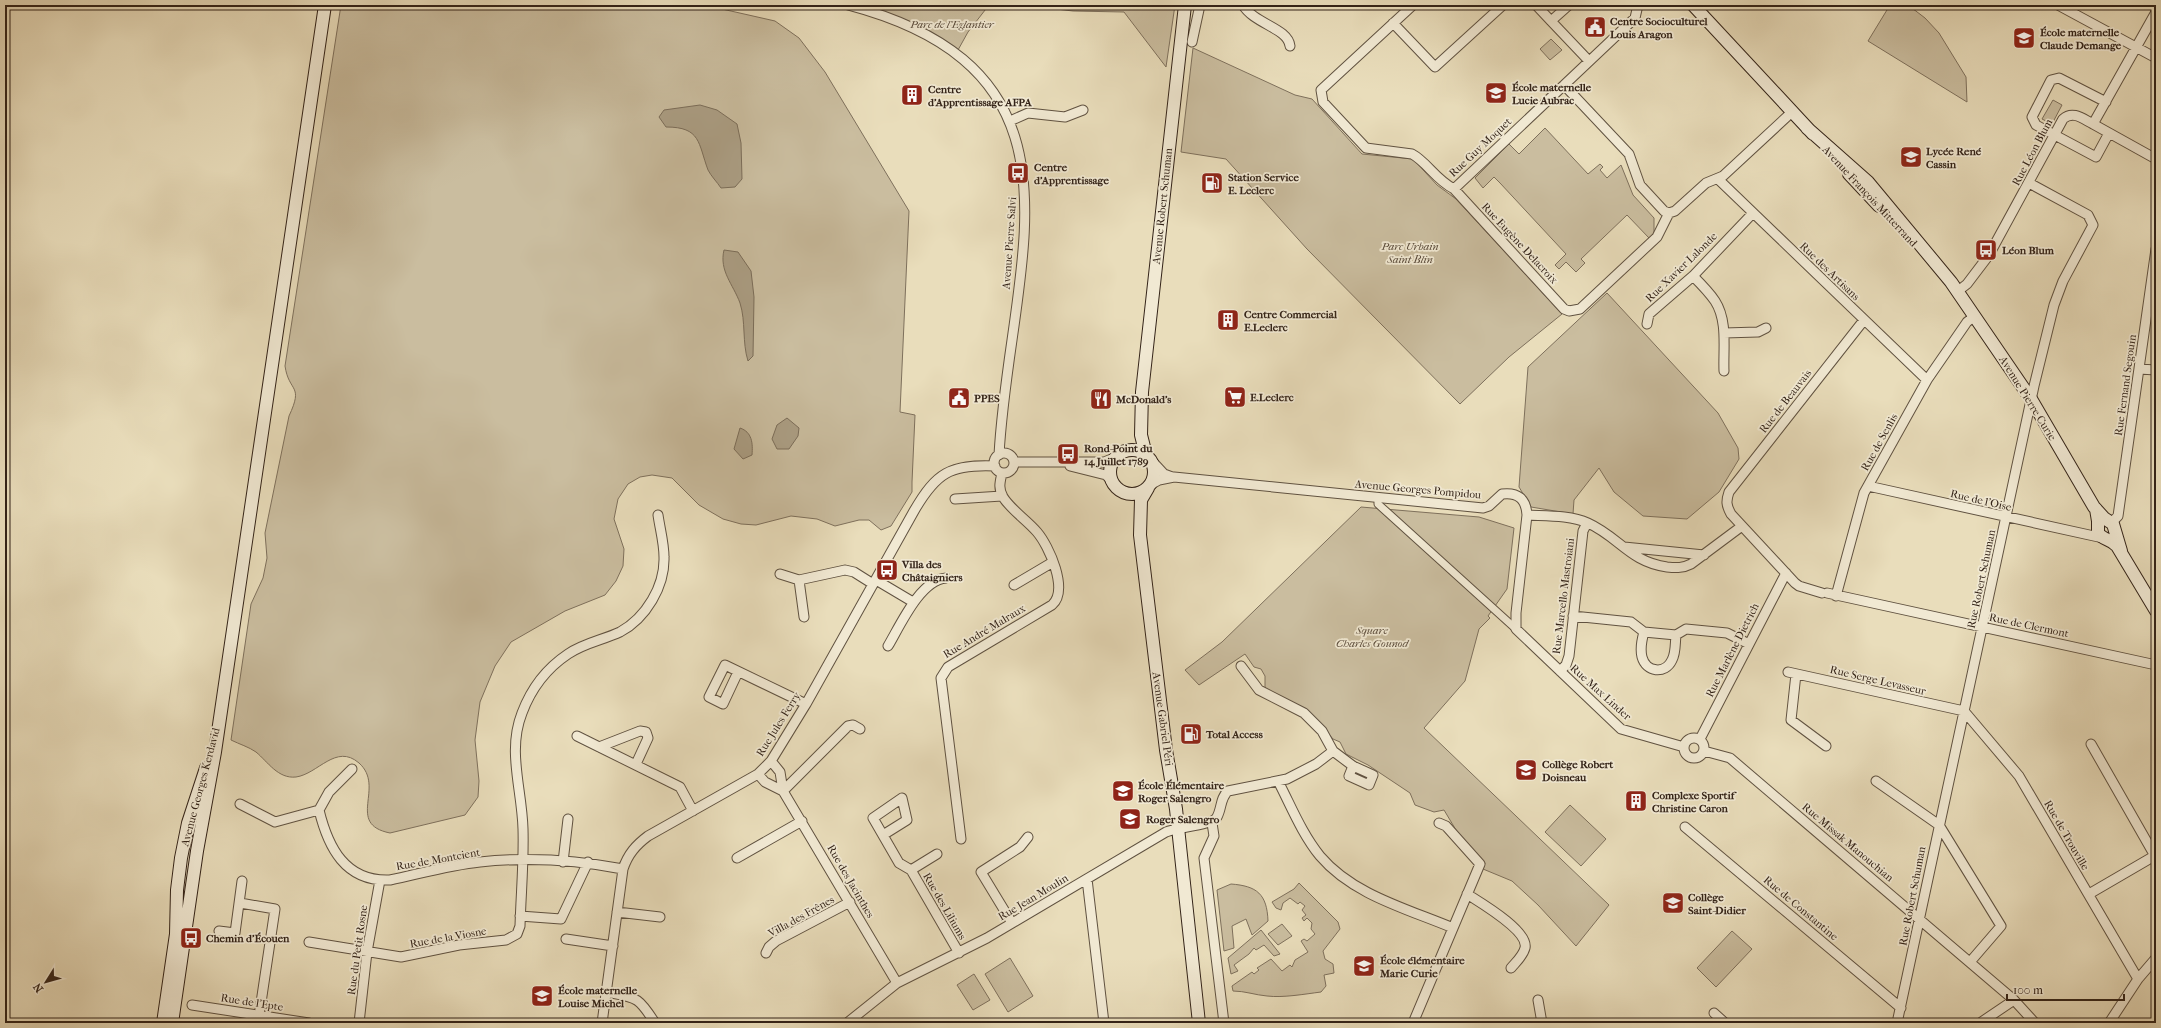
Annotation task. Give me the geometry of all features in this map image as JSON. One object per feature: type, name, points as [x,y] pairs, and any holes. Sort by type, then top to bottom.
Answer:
[{"type":"main road","points":[[219,717],[325,5]]},
{"type":"main road","name":"Avenue Robert Schuman","points":[[1119,455],[1134,440],[1141,407],[1185,5]]},
{"type":"main road","name":"Avenue François Mitterrand","points":[[1693,5],[1886,214],[1935,262],[1958,291]]},
{"type":"main road","name":"Avenue Pierre Curie","points":[[1958,291],[2031,399],[2094,507],[2103,529],[2121,551],[2156,611]]},
{"type":"main road","name":"Avenue Robert Schuman","points":[[1141,407],[1141,435],[1149,458]]},
{"type":"main road","points":[[1132,449],[1149,458],[1154,476],[1149,486],[1136,494],[1124,493],[1117,489],[1111,480],[1110,470],[1119,455],[1132,449]]},
{"type":"main road","name":"Avenue Gabriel Péri","points":[[1149,486],[1141,500],[1140,535],[1166,750],[1173,787],[1178,827],[1199,1023]]},
{"type":"main road","name":"Avenue Gabriel Péri","points":[[1124,493],[1130,501],[1140,535]]},
{"type":"main road","name":"Avenue Georges Kerdavid","points":[[163,1023],[176,934],[177,890],[181,858],[188,823],[207,766],[219,717]]},
{"type":"main road","name":"Avenue Georges Kerdavid","points":[[172,1023],[219,717]]},
{"type":"street","name":"Avenue Pierre Salvi","points":[[848,5],[881,14],[906,24],[936,40],[956,53],[979,74],[992,90],[1010,121],[1022,161],[1026,218],[999,455]]},
{"type":"street","points":[[1192,42],[1200,5]]},
{"type":"street","points":[[1243,5],[1249,15],[1285,34],[1290,40],[1290,46]]},
{"type":"street","points":[[1414,5],[1393,23],[1435,67],[1503,5]]},
{"type":"street","points":[[1536,5],[1589,61]]},
{"type":"street","points":[[1551,21],[1569,5]]},
{"type":"street","name":"Rue Guy Moquet","points":[[1454,189],[1635,18],[1638,5]]},
{"type":"street","points":[[2058,5],[2156,58]]},
{"type":"street","points":[[2156,12],[2093,124],[2156,158]]},
{"type":"street","name":"Rue Eugène Delacroix","points":[[1393,23],[1321,90],[1323,102],[1366,148],[1412,154],[1418,157],[1441,182],[1454,189],[1564,308],[1569,311],[1580,309],[1653,241],[1661,232],[1668,213]]},
{"type":"street","points":[[2106,102],[2059,78],[2051,80],[2032,118],[2036,125],[2096,157],[2109,133]]},
{"type":"street","points":[[1564,85],[1629,154],[1640,185],[1664,211],[1668,213],[1675,211],[1706,183],[1723,176],[1792,112]]},
{"type":"street","points":[[1010,121],[1028,113],[1066,117],[1083,110]]},
{"type":"street","name":"Rue Léon Blum","points":[[1958,291],[1967,284],[1989,255],[2063,119],[2074,114],[2093,124]]},
{"type":"street","name":"Rue des Artisans","points":[[1718,179],[1927,380]]},
{"type":"street","name":"Rue Robert Schuman","points":[[1897,1023],[2031,399],[2054,305],[2064,281],[2093,225],[2088,215],[2029,183]]},
{"type":"street","name":"Rue Xavier Lalonde","points":[[1647,324],[1649,314],[1693,276],[1753,213]]},
{"type":"street","name":"Rue Fernand Segouin","points":[[2103,529],[2118,516],[2156,249]]},
{"type":"street","points":[[1693,276],[1716,302],[1720,312],[1724,333],[1724,371]]},
{"type":"street","name":"Rue de Senlis","points":[[1836,596],[1856,521],[1868,486],[1927,380],[1967,322],[1975,316]]},
{"type":"street","name":"Rue de Beauvais","points":[[1727,498],[1729,492],[1864,320]]},
{"type":"street","points":[[1724,333],[1758,332],[1766,328]]},
{"type":"street","points":[[2139,369],[2156,370]]},
{"type":"street","points":[[1002,473],[995,466],[995,460],[999,455],[1008,454],[1014,462]]},
{"type":"street","points":[[1014,462],[1104,462],[1119,455]]},
{"type":"street","name":"Avenue Georges Pompidou","points":[[1149,458],[1164,474],[1174,477],[1378,498],[1483,508],[1489,506],[1502,494],[1509,493],[1516,495],[1524,500],[1527,515],[1516,613],[1516,629]]},
{"type":"street","points":[[1002,473],[1011,471],[1014,462]]},
{"type":"street","points":[[1061,463],[1101,474],[1111,480]]},
{"type":"street","name":"Rue Jules Ferry","points":[[602,1023],[623,869],[628,856],[637,844],[758,774],[771,761],[806,704],[931,485],[952,470],[966,466],[995,466]]},
{"type":"street","points":[[954,500],[1002,496],[999,486],[1002,473]]},
{"type":"street","name":"Avenue Georges Pompidou","points":[[1149,486],[1159,480],[1174,477]]},
{"type":"street","name":"Rue de l'Oise","points":[[1868,486],[2006,517],[2103,529]]},
{"type":"street","name":"Rue André Malraux","points":[[961,840],[941,678],[942,674],[948,666],[1055,602],[1059,582],[1053,562],[1038,534],[1002,496]]},
{"type":"street","points":[[1378,498],[1378,504],[1516,629]]},
{"type":"street","name":"Rue de Clermont","points":[[1727,498],[1727,506],[1731,514],[1799,586],[1836,596],[2156,665]]},
{"type":"street","name":"Rue de la Viosne","points":[[309,942],[401,956],[459,945],[506,940],[517,934],[520,916],[524,861],[522,815],[514,752],[518,726],[522,713],[534,687],[555,664],[580,647],[620,632],[633,624],[650,603],[662,574],[665,558],[658,515]]},
{"type":"street","points":[[1527,515],[1574,519],[1587,523],[1600,530],[1651,565],[1674,568],[1684,568],[1742,526]]},
{"type":"street","name":"Rue Marcello Mastroiani","points":[[1560,672],[1566,665],[1569,656],[1583,531],[1587,523]]},
{"type":"street","points":[[1623,547],[1704,554]]},
{"type":"street","points":[[1014,585],[1053,562]]},
{"type":"street","points":[[780,574],[800,580],[845,570],[854,572],[914,602]]},
{"type":"street","name":"Rue Marlène Dietrich","points":[[1700,739],[1786,573]]},
{"type":"street","points":[[888,646],[914,602],[932,583],[946,578]]},
{"type":"street","points":[[800,580],[804,617]]},
{"type":"street","points":[[1573,616],[1631,622],[1644,632],[1676,635],[1686,629],[1727,633],[1748,644]]},
{"type":"street","name":"Rue Max Linder","points":[[1516,629],[1621,729],[1684,747]]},
{"type":"street","points":[[1644,632],[1642,658],[1649,668],[1655,670],[1665,668],[1673,659],[1676,635]]},
{"type":"street","points":[[1241,666],[1259,690],[1304,713],[1313,721],[1322,731],[1333,751],[1353,766]]},
{"type":"street","points":[[738,672],[806,704]]},
{"type":"street","name":"Rue Serge Levasseur","points":[[1826,746],[1791,720],[1792,673],[1964,711]]},
{"type":"street","name":"Rue de Trouville","points":[[1964,711],[2019,776],[2138,979]]},
{"type":"street","points":[[783,791],[848,726],[853,725],[860,729]]},
{"type":"street","points":[[599,747],[640,731],[646,732],[648,738],[636,764]]},
{"type":"street","points":[[577,736],[680,787],[694,811]]},
{"type":"street","points":[[1690,739],[1700,739],[1704,744],[1704,751],[1698,758],[1691,758],[1686,754],[1684,747],[1690,739]]},
{"type":"street","points":[[2088,894],[2155,855],[2092,744]]},
{"type":"street","points":[[1224,1023],[1204,858],[1214,836],[1212,822],[1218,816],[1222,798],[1228,791],[1278,781],[1308,769],[1333,751]]},
{"type":"street","name":"Rue Missak Manouchian","points":[[1704,751],[1733,760],[2014,1000],[2035,1023]]},
{"type":"street","points":[[771,761],[780,772],[783,791]]},
{"type":"street","points":[[240,804],[275,822],[319,810],[331,789],[352,770]]},
{"type":"street","points":[[758,774],[765,782],[783,791]]},
{"type":"street","points":[[1876,780],[1939,825],[2001,926],[1970,962]]},
{"type":"street","points":[[1278,781],[1309,840],[1334,870],[1367,891],[1453,928]]},
{"type":"street","name":"Rue des Jacinthes","points":[[783,791],[897,983]]},
{"type":"street","name":"Rue de Montcient","points":[[319,810],[329,842],[340,860],[360,874],[380,880],[480,862],[588,862],[623,869]]},
{"type":"street","points":[[563,862],[568,819]]},
{"type":"street","points":[[737,858],[802,821]]},
{"type":"street","name":"Rue Jean Moulin","points":[[847,1023],[897,983],[959,953],[1012,924],[1166,832],[1178,827],[1212,822]]},
{"type":"street","points":[[1413,1023],[1480,864],[1446,826],[1439,823]]},
{"type":"street","name":"Rue de Constantine","points":[[1685,827],[1901,1008]]},
{"type":"street","name":"Rue des Liliums","points":[[883,835],[899,863],[911,870],[959,953]]},
{"type":"street","points":[[1012,924],[981,872],[1020,847],[1028,837]]},
{"type":"street","name":"Rue des Liliums","points":[[911,870],[937,854]]},
{"type":"street","points":[[520,916],[561,919],[588,862]]},
{"type":"street","points":[[1087,879],[1104,1023]]},
{"type":"street","name":"Rue du Petit Rosne","points":[[359,1023],[367,952],[380,880]]},
{"type":"street","points":[[219,931],[235,933],[242,881]]},
{"type":"street","points":[[1468,894],[1522,934],[1526,947],[1521,957],[1511,968]]},
{"type":"street","name":"Villa des Frênes","points":[[766,954],[776,941],[850,902]]},
{"type":"street","points":[[240,903],[276,909],[259,1016]]},
{"type":"street","points":[[617,912],[660,917]]},
{"type":"street","points":[[566,939],[613,946]]},
{"type":"street","points":[[2109,1023],[2138,979],[2155,963]]},
{"type":"street","points":[[606,992],[638,999],[643,1003],[656,1023]]},
{"type":"street","points":[[1538,1000],[1542,1023]]},
{"type":"street","points":[[1980,1023],[2014,1000]]},
{"type":"street","name":"Rue de l'Epte","points":[[192,1005],[309,1023]]},
{"type":"street","points":[[1714,1013],[1725,1023]]},
{"type":"green space","points":[[341,5],[608,5],[611,9],[618,5],[696,5],[722,9],[775,21],[799,38],[825,72],[909,211],[900,412],[915,415],[912,492],[891,526],[881,530],[869,520],[859,520],[835,526],[817,519],[791,516],[756,525],[741,524],[723,519],[699,505],[672,478],[652,475],[640,477],[628,484],[618,499],[614,519],[624,549],[623,566],[616,581],[605,595],[565,611],[511,642],[495,666],[480,702],[475,740],[479,781],[478,797],[465,815],[390,833],[377,828],[370,822],[368,813],[369,783],[366,773],[359,763],[351,758],[343,756],[335,758],[327,761],[304,775],[290,777],[279,773],[253,750],[231,740],[251,604],[263,578],[267,558],[265,533],[289,416],[295,398],[294,389],[289,381],[285,366]]},
{"type":"green space","name":"Parc de l'Eglantier","points":[[860,5],[989,5],[968,32],[958,50],[922,27]]},
{"type":"green space","name":"Parc de l'Eglantier","points":[[1023,5],[1175,5],[1166,67],[1124,12],[1073,11]]},
{"type":"green space","points":[[1890,5],[1908,5],[1925,18],[1939,33],[1966,77],[1967,102],[1868,41]]},
{"type":"green space","points":[[1551,39],[1562,50],[1550,60],[1540,49]]},
{"type":"green space","name":"Parc Urbain Saint Blin","points":[[1193,48],[1295,95],[1312,99],[1362,154],[1413,159],[1437,185],[1456,199],[1562,314],[1509,357],[1460,404],[1307,249],[1226,159],[1181,152]]},
{"type":"green space","points":[[2053,100],[2062,105],[2052,124],[2042,119]]},
{"type":"green space","points":[[1545,128],[1588,174],[1600,164],[1603,167],[1600,170],[1607,178],[1621,165],[1633,195],[1654,218],[1654,234],[1649,238],[1627,215],[1581,259],[1585,263],[1576,272],[1566,262],[1559,269],[1555,265],[1566,254],[1494,177],[1483,188],[1475,178],[1509,144],[1519,154]]},
{"type":"green space","points":[[1607,293],[1718,413],[1738,448],[1739,459],[1719,492],[1687,519],[1643,516],[1614,492],[1599,468],[1574,500],[1573,514],[1531,507],[1519,487],[1528,367]]},
{"type":"green space","name":"Square Charles Gounod","points":[[1361,507],[1479,517],[1514,528],[1507,589],[1488,616],[1490,618],[1479,629],[1465,681],[1424,728],[1609,905],[1576,946],[1538,905],[1512,881],[1483,869],[1485,863],[1462,840],[1444,810],[1434,812],[1415,805],[1410,793],[1368,765],[1346,754],[1340,742],[1333,739],[1327,732],[1269,692],[1265,687],[1265,676],[1261,669],[1254,667],[1245,654],[1199,685],[1185,670],[1222,642]]},
{"type":"green space","points":[[1570,805],[1606,839],[1581,866],[1545,832]]},
{"type":"green space","points":[[1299,883],[1338,922],[1340,929],[1323,951],[1325,959],[1333,964],[1334,973],[1324,975],[1326,986],[1321,992],[1294,996],[1273,996],[1233,991],[1232,986],[1252,972],[1254,974],[1259,970],[1257,968],[1271,959],[1282,971],[1290,965],[1292,967],[1295,960],[1308,952],[1301,941],[1304,939],[1307,941],[1315,934],[1311,929],[1312,923],[1307,918],[1304,921],[1302,918],[1306,915],[1302,910],[1305,906],[1300,902],[1298,904],[1290,898],[1283,903],[1281,910],[1276,908],[1272,902],[1294,889]]},
{"type":"green space","points":[[1231,884],[1248,887],[1259,893],[1265,904],[1268,921],[1252,935],[1246,919],[1232,926],[1234,948],[1224,951],[1217,890]]},
{"type":"green space","points":[[1282,924],[1292,936],[1278,945],[1268,934]]},
{"type":"green space","points":[[1261,930],[1280,954],[1274,956],[1264,945],[1256,950],[1254,948],[1249,954],[1234,965],[1238,971],[1231,974],[1228,958]]},
{"type":"green space","points":[[1732,931],[1752,949],[1716,987],[1697,968]]},
{"type":"green space","points":[[1010,958],[1033,996],[1008,1012],[985,974]]},
{"type":"green space","points":[[974,974],[990,1000],[973,1010],[957,985]]},
{"type":"shaded area","points":[[700,105],[717,110],[737,124],[741,143],[742,179],[735,187],[721,188],[708,170],[700,145],[692,133],[686,130],[666,127],[659,117],[664,110]]},
{"type":"shaded area","points":[[724,250],[738,252],[751,271],[754,297],[753,356],[748,361],[745,347],[742,310],[725,271],[723,264]]},
{"type":"shaded area","points":[[787,418],[799,428],[798,436],[789,449],[777,449],[772,439],[777,425]]},
{"type":"shaded area","points":[[740,428],[747,432],[751,438],[752,446],[752,455],[743,459],[734,449]]},
{"type":"place","name":"Centre Socioculturel Louis Aragon","points":[[1595,27]]},
{"type":"place","name":"École maternelle Claude Demange","points":[[2024,38]]},
{"type":"place","name":"École maternelle Lucie Aubrac","points":[[1496,93]]},
{"type":"place","name":"Centre d'Apprentissage AFPA","points":[[912,95]]},
{"type":"place","name":"Lycée René Cassin","points":[[1911,157]]},
{"type":"place","name":"Centre d'Apprentissage","points":[[1018,173]]},
{"type":"place","name":"Station Service E. Leclerc","points":[[1212,183]]},
{"type":"place","name":"Léon Blum","points":[[1986,250]]},
{"type":"place","name":"Centre Commercial E.Leclerc","points":[[1228,320]]},
{"type":"place","name":"E.Leclerc","points":[[1235,397]]},
{"type":"place","name":"PPES","points":[[959,398]]},
{"type":"place","name":"McDonald's","points":[[1101,399]]},
{"type":"place","name":"Rond-Point du 14 Juillet 1789","points":[[1068,454]]},
{"type":"place","name":"Villa des Châtaigniers","points":[[887,570]]},
{"type":"place","name":"Total Access","points":[[1191,734]]},
{"type":"place","name":"Collège Robert Doisneau","points":[[1526,770]]},
{"type":"place","name":"École Élémentaire Roger Salengro","points":[[1123,791]]},
{"type":"place","name":"Complexe Sportif Christine Caron","points":[[1636,801]]},
{"type":"place","name":"Roger Salengro","points":[[1130,819]]},
{"type":"place","name":"Collège Saint-Didier","points":[[1673,903]]},
{"type":"place","name":"Chemin d'Écouen","points":[[191,938]]},
{"type":"place","name":"École élémentaire Marie Curie","points":[[1364,966]]},
{"type":"place","name":"École maternelle Louise Michel","points":[[542,996]]}]
